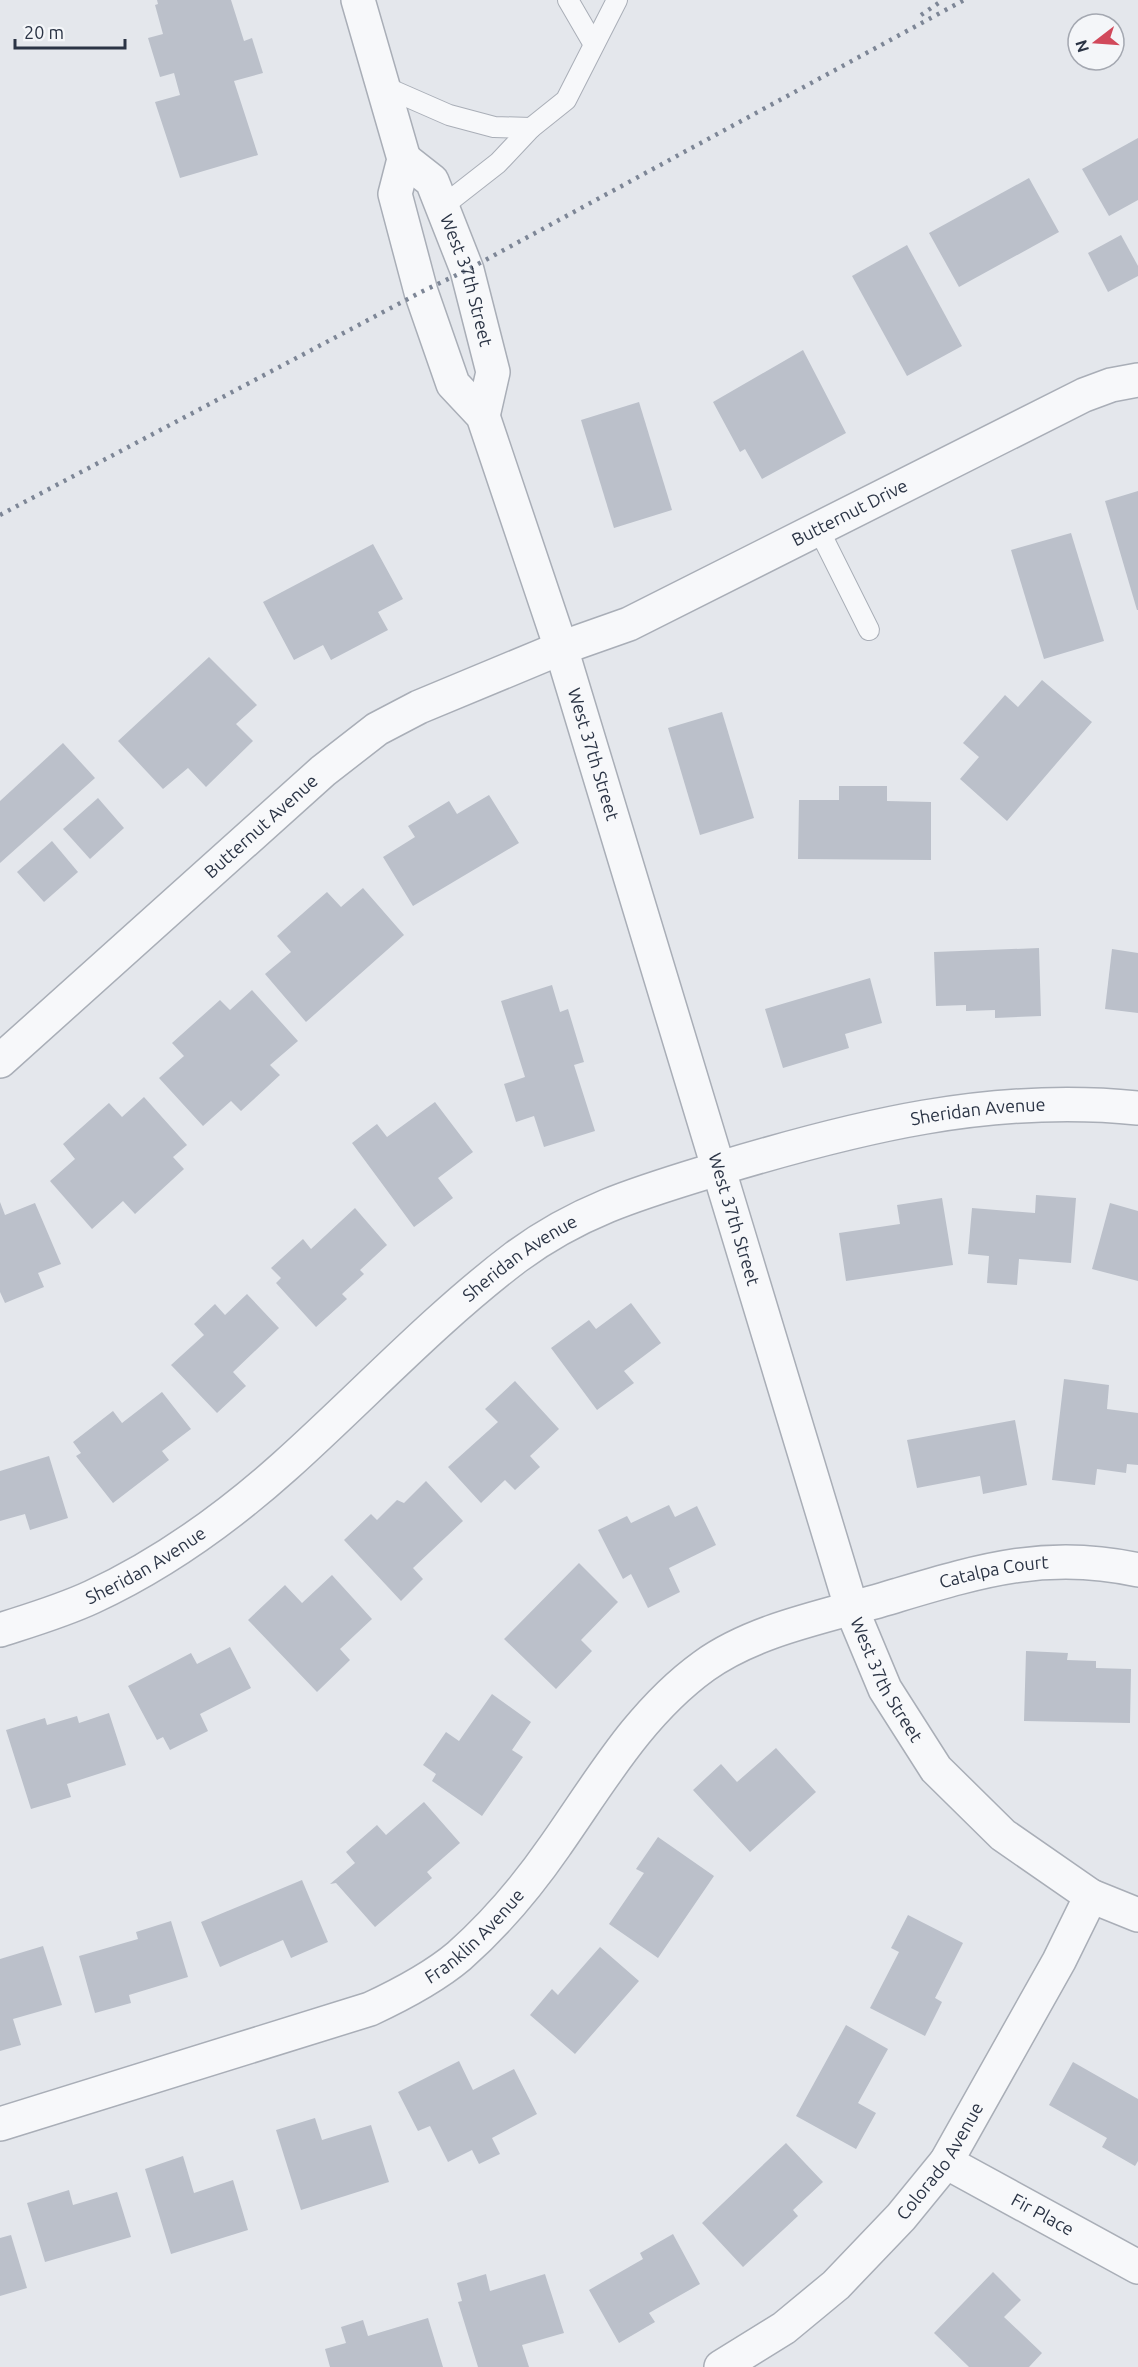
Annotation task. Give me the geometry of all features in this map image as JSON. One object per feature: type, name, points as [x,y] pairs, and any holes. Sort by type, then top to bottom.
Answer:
[{"type":"street","name":"West 37th Street","points":[[358,0],[404,159],[395,194],[421,292],[453,384],[483,416],[561,648],[852,1610],[885,1689],[936,1769],[1003,1835],[1091,1896],[1138,1915]]},
{"type":"street","name":"West 37th Street","points":[[404,159],[432,181],[467,270],[493,372],[483,416]]},
{"type":"street","name":"Butternut Drive","points":[[561,648],[629,624],[819,530],[1084,394],[1111,385],[1138,380]]},
{"type":"street","name":"Butternut Avenue","points":[[0,1061],[323,771],[377,729],[419,706],[561,648]]},
{"type":"street","name":"Sheridan Avenue","points":[[0,1630],[92,1597],[156,1562],[192,1539],[282,1468],[451,1310],[517,1256],[574,1219],[634,1194],[789,1146],[934,1113],[1035,1105],[1101,1104],[1138,1108]]},
{"type":"street","name":"Catalpa Court","points":[[852,1610],[984,1570],[1035,1562],[1089,1562],[1138,1570]]},
{"type":"street","name":"Franklin Avenue","points":[[0,2124],[370,2009],[402,1994],[458,1957],[504,1910],[553,1849],[629,1738],[666,1697],[705,1665],[749,1639],[852,1610]]},
{"type":"street","name":"Colorado Avenue","points":[[721,2367],[784,2328],[836,2285],[902,2217],[946,2162],[1059,1961],[1091,1896]]},
{"type":"street","name":"Fir Place","points":[[946,2162],[1138,2267]]},
{"type":"lane","points":[[568,0],[593,43]]},
{"type":"lane","points":[[443,206],[498,163],[531,128],[566,100],[587,62],[593,43],[617,0]]},
{"type":"lane","points":[[385,87],[449,115],[494,127],[531,128]]},
{"type":"lane","points":[[819,530],[869,630]]},
{"type":"building","points":[[157,0],[231,0],[244,41],[252,38],[263,73],[234,81],[258,155],[180,178],[155,102],[180,95],[174,73],[160,77],[148,38],[163,34],[155,5],[158,4]]},
{"type":"building","points":[[1138,138],[1138,200],[1109,216],[1082,169]]},
{"type":"building","points":[[1029,178],[1059,232],[959,287],[929,233]]},
{"type":"building","points":[[1121,235],[1138,266],[1138,276],[1108,292],[1088,253]]},
{"type":"building","points":[[907,245],[962,346],[907,376],[852,276]]},
{"type":"building","points":[[803,350],[846,433],[762,479],[745,449],[740,452],[713,402]]},
{"type":"building","points":[[639,402],[672,510],[614,528],[581,420]]},
{"type":"building","points":[[1138,491],[1138,610],[1137,610],[1105,501]]},
{"type":"building","points":[[1071,533],[1104,641],[1044,659],[1011,550]]},
{"type":"building","points":[[373,544],[403,599],[378,612],[388,630],[331,660],[323,645],[294,660],[263,602]]},
{"type":"building","points":[[209,657],[257,705],[236,724],[253,741],[206,787],[188,768],[163,789],[118,741]]},
{"type":"building","points":[[1042,680],[1092,722],[1007,821],[960,779],[979,757],[963,743],[1005,695],[1018,707]]},
{"type":"building","points":[[722,712],[754,818],[700,835],[668,728]]},
{"type":"building","points":[[63,743],[95,778],[0,863],[0,801]]},
{"type":"building","points":[[839,786],[887,786],[887,801],[931,802],[931,860],[798,859],[799,800],[839,800]]},
{"type":"building","points":[[489,795],[519,843],[413,906],[383,857],[415,837],[408,826],[449,801],[457,814]]},
{"type":"building","points":[[98,798],[124,828],[90,859],[63,829]]},
{"type":"building","points":[[52,841],[78,872],[44,902],[17,872]]},
{"type":"building","points":[[363,888],[404,935],[306,1022],[265,974],[291,952],[277,936],[327,892],[341,907]]},
{"type":"building","points":[[1039,948],[1041,1016],[995,1018],[995,1010],[966,1011],[966,1005],[936,1006],[934,952]]},
{"type":"building","points":[[1112,949],[1138,953],[1138,1013],[1105,1009]]},
{"type":"building","points":[[870,978],[882,1023],[845,1034],[849,1048],[783,1068],[765,1009]]},
{"type":"building","points":[[552,985],[560,1012],[568,1009],[584,1062],[574,1065],[595,1131],[544,1147],[534,1116],[516,1122],[504,1084],[525,1077],[501,1001]]},
{"type":"building","points":[[252,990],[298,1041],[270,1065],[280,1075],[241,1111],[231,1101],[203,1126],[159,1078],[184,1056],[172,1043],[220,1000],[230,1010]]},
{"type":"building","points":[[144,1097],[187,1145],[173,1157],[184,1169],[135,1214],[123,1201],[92,1229],[50,1181],[75,1159],[63,1144],[109,1103],[122,1117]]},
{"type":"building","points":[[435,1102],[473,1152],[438,1178],[453,1198],[414,1227],[352,1143],[377,1124],[387,1137]]},
{"type":"building","points":[[1036,1195],[1076,1198],[1071,1263],[1019,1259],[1017,1285],[987,1283],[989,1256],[968,1254],[972,1208],[1035,1213]]},
{"type":"building","points":[[942,1198],[953,1265],[846,1281],[839,1233],[900,1224],[897,1205]]},
{"type":"building","points":[[0,1202],[5,1215],[35,1203],[61,1264],[38,1273],[44,1287],[5,1303],[0,1292]]},
{"type":"building","points":[[1110,1203],[1138,1211],[1138,1281],[1092,1269]]},
{"type":"building","points":[[355,1208],[387,1245],[360,1270],[364,1274],[342,1294],[347,1299],[316,1327],[276,1283],[281,1278],[271,1268],[303,1239],[311,1249]]},
{"type":"building","points":[[247,1294],[279,1328],[233,1372],[246,1386],[217,1413],[171,1365],[204,1335],[194,1324],[215,1304],[225,1315]]},
{"type":"building","points":[[631,1303],[661,1343],[624,1371],[634,1383],[597,1410],[551,1348],[589,1320],[596,1329]]},
{"type":"building","points":[[1064,1379],[1109,1385],[1107,1409],[1138,1413],[1138,1465],[1127,1464],[1126,1473],[1097,1469],[1095,1485],[1052,1480]]},
{"type":"building","points":[[515,1381],[559,1429],[530,1456],[540,1467],[515,1490],[505,1480],[481,1503],[448,1467],[498,1422],[485,1409]]},
{"type":"building","points":[[162,1392],[191,1429],[162,1451],[169,1460],[113,1503],[76,1456],[81,1453],[73,1442],[113,1411],[122,1423]]},
{"type":"building","points":[[1015,1420],[1027,1485],[983,1494],[980,1476],[917,1488],[907,1440]]},
{"type":"building","points":[[49,1456],[68,1518],[30,1530],[25,1514],[0,1521],[0,1471]]},
{"type":"building","points":[[426,1481],[463,1521],[413,1568],[423,1579],[401,1601],[344,1540],[371,1514],[377,1520],[397,1500],[404,1503]]},
{"type":"building","points":[[669,1505],[675,1517],[697,1506],[716,1545],[669,1568],[680,1592],[648,1608],[631,1574],[623,1579],[598,1530],[627,1516],[631,1523]]},
{"type":"building","points":[[579,1563],[618,1602],[581,1640],[592,1651],[556,1689],[504,1639]]},
{"type":"building","points":[[332,1575],[372,1619],[340,1649],[350,1660],[317,1692],[248,1620],[285,1585],[302,1603]]},
{"type":"building","points":[[230,1647],[251,1688],[200,1714],[208,1731],[170,1750],[163,1737],[157,1740],[128,1686],[191,1653],[197,1664]]},
{"type":"building","points":[[1026,1651],[1068,1653],[1067,1660],[1096,1661],[1096,1668],[1131,1669],[1130,1723],[1024,1721]]},
{"type":"building","points":[[492,1694],[531,1722],[512,1750],[523,1757],[482,1816],[432,1781],[436,1774],[423,1765],[446,1732],[459,1741]]},
{"type":"building","points":[[109,1713],[126,1765],[67,1784],[71,1797],[31,1809],[6,1730],[45,1718],[47,1725],[77,1716],[79,1723]]},
{"type":"building","points":[[776,1748],[816,1792],[750,1852],[693,1790],[721,1764],[737,1782]]},
{"type":"building","points":[[424,1802],[460,1843],[427,1872],[432,1878],[375,1927],[336,1883],[330,1884],[355,1863],[346,1852],[377,1825],[386,1835]]},
{"type":"building","points":[[658,1837],[714,1876],[658,1958],[609,1924],[644,1873],[636,1869]]},
{"type":"building","points":[[302,1880],[328,1942],[291,1958],[283,1940],[220,1967],[201,1922]]},
{"type":"building","points":[[908,1915],[963,1943],[935,1998],[942,2002],[925,2036],[870,2008],[899,1952],[891,1948]]},
{"type":"building","points":[[171,1921],[188,1977],[129,1995],[131,2003],[95,2013],[79,1956],[138,1939],[136,1932]]},
{"type":"building","points":[[43,1946],[62,2005],[13,2019],[21,2045],[0,2051],[0,1959]]},
{"type":"building","points":[[600,1947],[639,1981],[575,2054],[530,2015],[552,1989],[558,1995]]},
{"type":"building","points":[[846,2025],[888,2049],[858,2103],[876,2113],[856,2149],[796,2116]]},
{"type":"building","points":[[459,2061],[473,2090],[514,2069],[537,2114],[492,2138],[500,2154],[479,2164],[472,2150],[448,2162],[430,2126],[418,2131],[398,2092]]},
{"type":"building","points":[[1073,2062],[1138,2099],[1138,2161],[1135,2166],[1102,2147],[1107,2138],[1049,2105]]},
{"type":"building","points":[[315,2118],[322,2140],[371,2125],[389,2182],[301,2210],[276,2130]]},
{"type":"building","points":[[786,2143],[823,2182],[793,2210],[798,2216],[743,2267],[702,2223]]},
{"type":"building","points":[[183,2156],[194,2193],[233,2180],[248,2230],[171,2254],[145,2169]]},
{"type":"building","points":[[69,2190],[73,2205],[117,2192],[131,2237],[45,2262],[27,2203]]},
{"type":"building","points":[[673,2234],[700,2284],[649,2313],[655,2322],[619,2343],[589,2290],[643,2259],[640,2253]]},
{"type":"building","points":[[11,2235],[27,2288],[0,2296],[0,2238]]},
{"type":"building","points":[[993,2272],[1021,2300],[1004,2317],[1042,2353],[1029,2367],[969,2367],[934,2333]]},
{"type":"building","points":[[486,2274],[490,2291],[545,2274],[564,2333],[522,2345],[529,2367],[478,2367],[458,2302],[462,2301],[457,2283]]},
{"type":"building","points":[[428,2318],[443,2367],[330,2367],[325,2349],[346,2343],[341,2327],[363,2320],[368,2336]]},
{"type":"railway","points":[[921,15],[943,0]]},
{"type":"railway","points":[[0,515],[421,292],[467,270],[964,0]]}]
